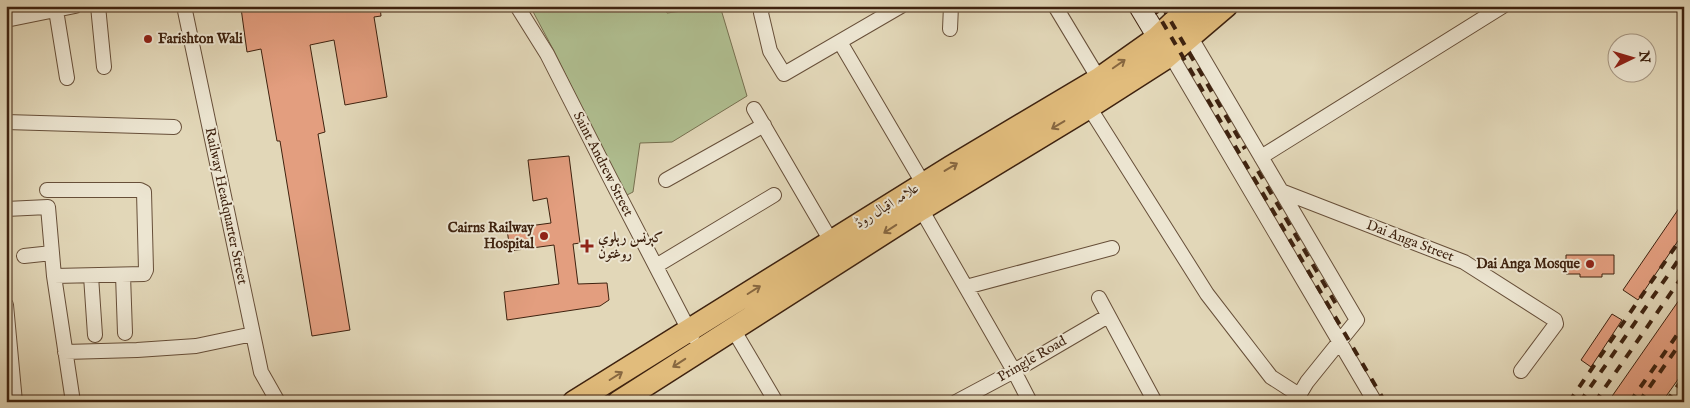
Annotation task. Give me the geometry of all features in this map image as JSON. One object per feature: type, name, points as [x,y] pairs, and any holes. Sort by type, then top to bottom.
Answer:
[{"type":"main road","points":[[1139,6],[1163,46]]},
{"type":"main road","name":"علامہ اقبال روڈ","points":[[574,402],[831,241],[926,198],[1089,107],[1163,46],[1183,17],[1226,6]]},
{"type":"main road","name":"علامہ اقبال روڈ","points":[[619,402],[733,329],[1098,79],[1163,46]]},
{"type":"street","points":[[6,20],[75,6]]},
{"type":"street","points":[[98,6],[104,67]]},
{"type":"street","name":"Railway Headquarter Street","points":[[184,6],[261,372],[278,402]]},
{"type":"street","name":"Saint Andrew Street","points":[[517,6],[548,54],[700,350]]},
{"type":"street","points":[[763,6],[761,14],[770,51],[784,74],[901,6]]},
{"type":"street","points":[[950,29],[952,6]]},
{"type":"street","points":[[1055,6],[1098,79]]},
{"type":"street","points":[[1261,157],[1503,6]]},
{"type":"street","points":[[56,10],[67,78]]},
{"type":"street","points":[[1089,107],[1207,294],[1271,377],[1297,399],[1357,320],[1261,157],[1183,17]]},
{"type":"street","points":[[840,42],[926,198],[966,287],[1014,370],[1030,402]]},
{"type":"street","points":[[1163,46],[1178,68],[1375,402]]},
{"type":"street","points":[[754,109],[831,241]]},
{"type":"street","points":[[6,122],[174,127]]},
{"type":"street","points":[[666,180],[764,125]]},
{"type":"street","points":[[54,276],[142,275],[146,270],[144,192],[140,190],[47,186],[54,276],[73,402]]},
{"type":"street","name":"Dai Anga Street","points":[[1281,191],[1464,262],[1556,322],[1521,372]]},
{"type":"street","points":[[656,266],[774,195]]},
{"type":"street","points":[[6,209],[48,207]]},
{"type":"street","points":[[966,287],[1112,248]]},
{"type":"street","points":[[24,256],[52,252]]},
{"type":"street","points":[[122,275],[125,334]]},
{"type":"street","points":[[91,276],[95,336]]},
{"type":"street","points":[[1099,298],[1155,402]]},
{"type":"street","points":[[6,305],[15,402]]},
{"type":"street","name":"Pringle Road","points":[[956,402],[1108,316]]},
{"type":"street","points":[[733,329],[776,402]]},
{"type":"street","points":[[65,352],[196,346],[253,334]]},
{"type":"street","points":[[6,402],[12,381]]},
{"type":"green space","points":[[530,6],[664,6],[667,13],[720,6],[747,96],[672,142],[640,143],[633,192],[625,196]]},
{"type":"building","points":[[251,6],[380,6],[381,16],[374,17],[387,97],[345,105],[334,40],[310,45],[325,132],[318,134],[350,330],[312,336],[280,141],[277,141],[261,49],[247,52],[241,8]]},
{"type":"building","name":"Cairns Railway Hospital","points":[[569,156],[580,243],[573,244],[578,284],[607,283],[609,300],[600,306],[507,320],[504,292],[559,284],[554,245],[510,251],[507,229],[551,223],[547,198],[533,201],[528,160]]},
{"type":"building","points":[[1684,201],[1684,232],[1638,300],[1623,290]]},
{"type":"building","name":"Dai Anga Mosque","points":[[1566,255],[1614,255],[1614,274],[1602,274],[1602,277],[1580,277],[1580,274],[1566,274]]},
{"type":"building","points":[[1684,293],[1684,371],[1662,402],[1608,402]]},
{"type":"building","points":[[1612,314],[1622,320],[1591,367],[1581,360]]},
{"type":"railway","points":[[1153,6],[1385,402]]},
{"type":"railway","points":[[1162,6],[1245,149]]},
{"type":"railway","points":[[1258,171],[1336,304]]},
{"type":"railway","points":[[1569,402],[1684,234]]},
{"type":"railway","points":[[1580,402],[1684,252]]},
{"type":"railway","points":[[1595,402],[1684,274]]},
{"type":"railway","points":[[1630,402],[1684,325]]},
{"type":"railway","points":[[1639,402],[1684,338]]},
{"type":"railway","points":[[1666,402],[1684,377]]},
{"type":"railway","points":[[1676,402],[1684,391]]},
{"type":"place","name":"Farishton Wali","points":[[148,39]]},
{"type":"place","name":"Cairns Railway Hospital","points":[[544,236]]},
{"type":"place","name":"کېرنس رېلوې روغتون","points":[[587,246]]},
{"type":"place","name":"Dai Anga Mosque","points":[[1590,264]]}]
